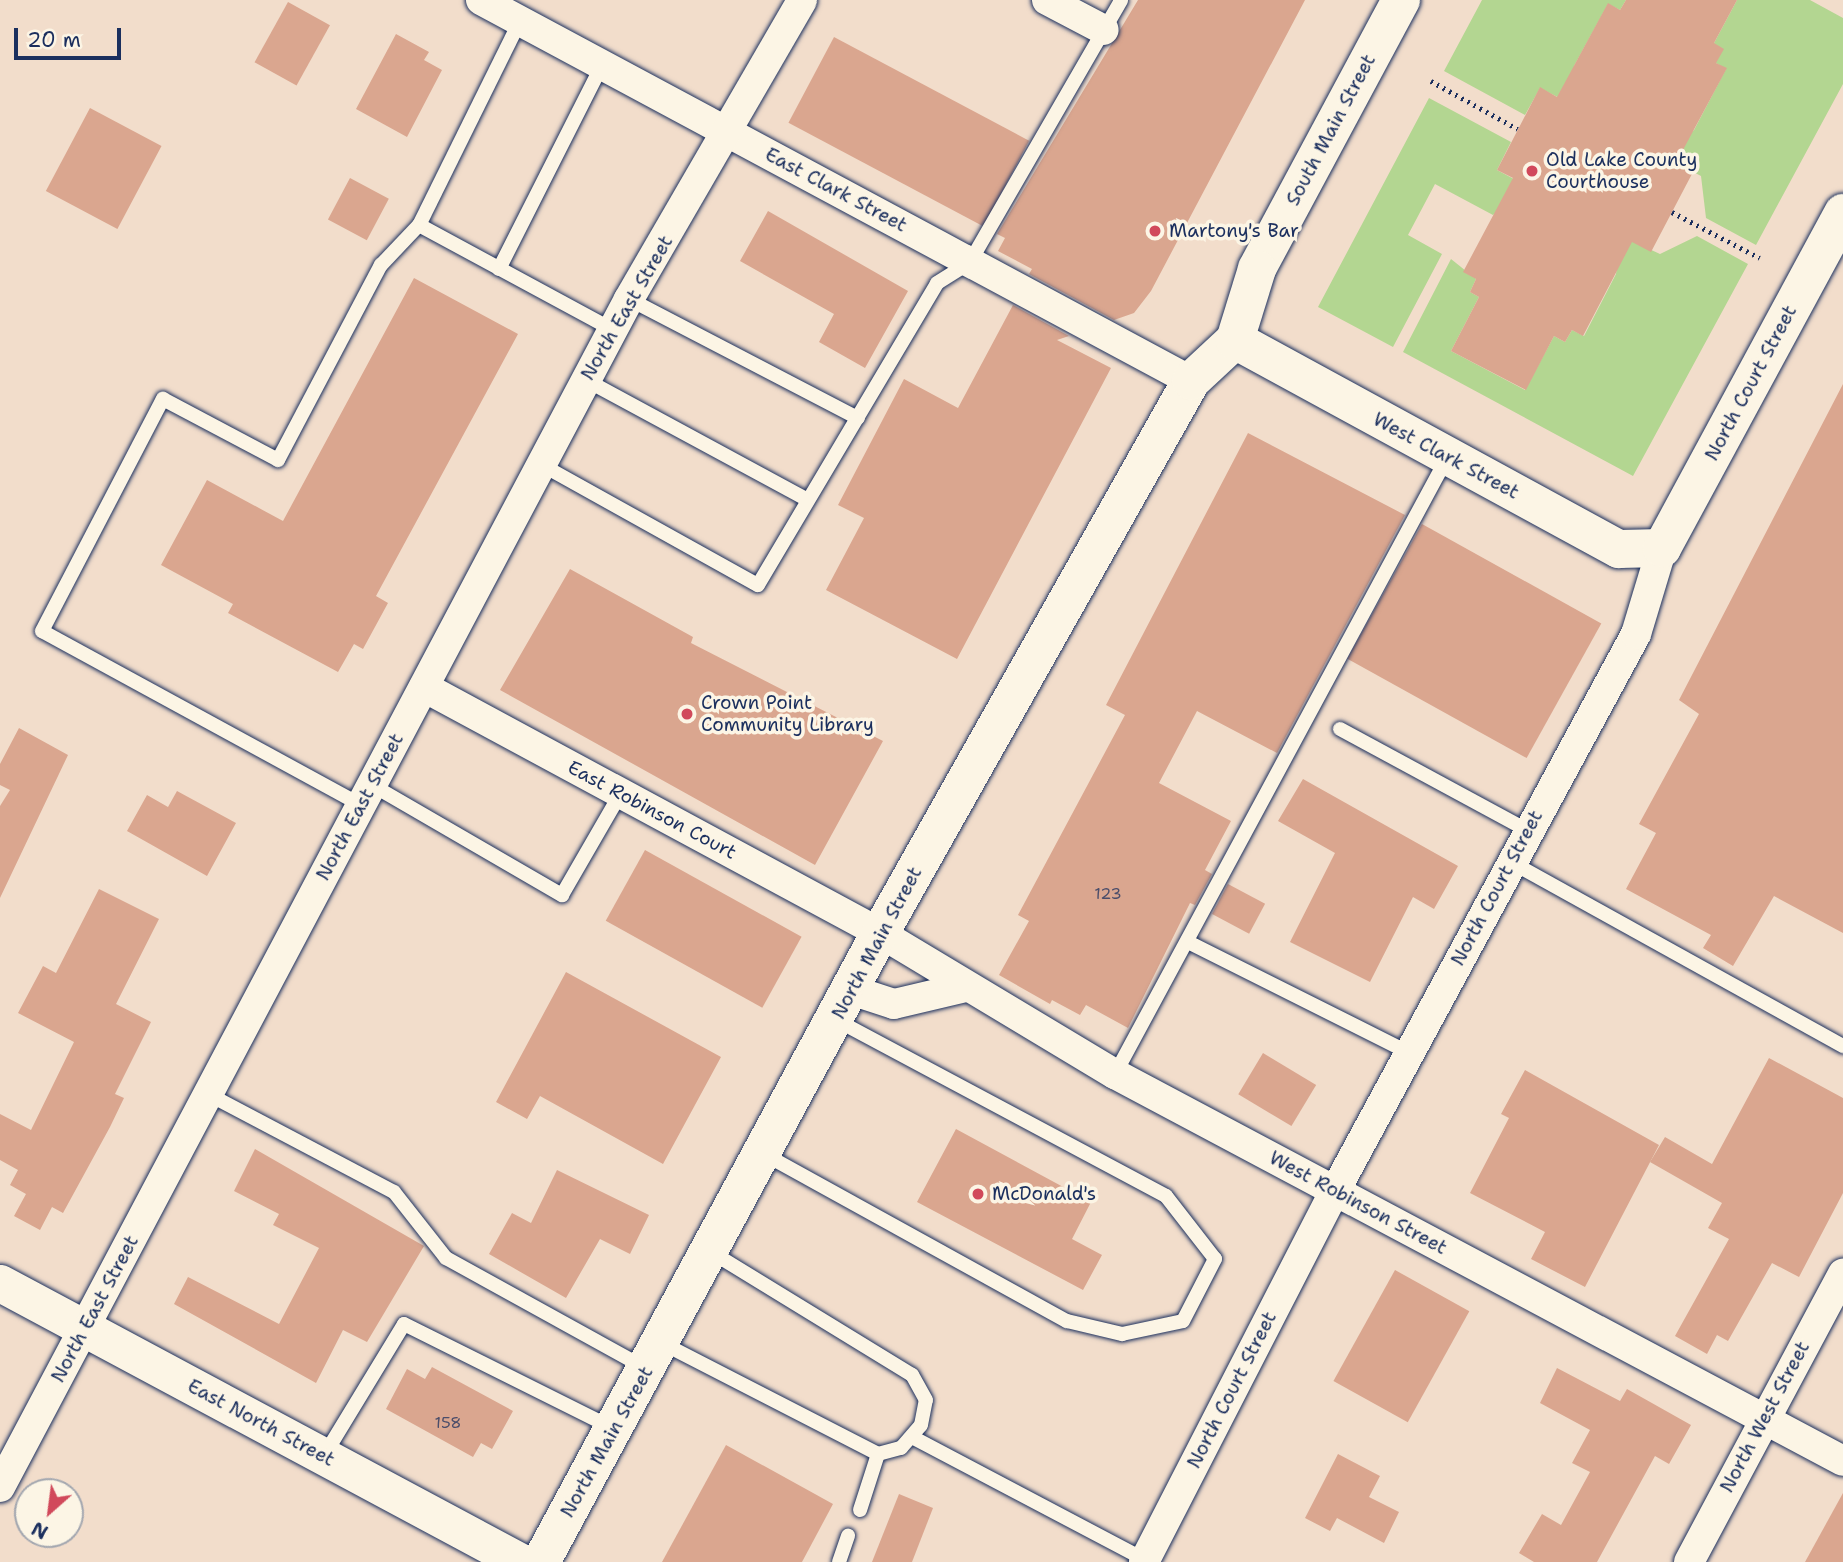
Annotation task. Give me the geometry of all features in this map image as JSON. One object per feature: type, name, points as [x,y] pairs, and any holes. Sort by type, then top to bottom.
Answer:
[{"type":"main road","name":"South Main Street","points":[[1235,340],[1258,269],[1401,0]]},
{"type":"main road","name":"North Court Street","points":[[1662,548],[1843,213]]},
{"type":"main road","name":"North Main Street","points":[[541,1562],[764,1154],[880,933],[1191,381],[1235,340]]},
{"type":"main road","name":"West Clark Street","points":[[1235,340],[1619,549],[1662,548]]},
{"type":"street","name":"East Clark Street","points":[[481,0],[1191,381]]},
{"type":"street","name":"North East Street","points":[[1,1485],[629,299],[730,134],[802,0]]},
{"type":"street","points":[[1047,0],[1104,30]]},
{"type":"street","name":"North Court Street","points":[[1144,1561],[1335,1191],[1510,861],[1636,634],[1662,548]]},
{"type":"street","name":"East Robinson Court","points":[[424,687],[880,933]]},
{"type":"street","name":"West Robinson Street","points":[[880,933],[1115,1074],[1843,1461]]},
{"type":"street","points":[[844,1005],[894,1004],[966,987]]},
{"type":"street","name":"North West Street","points":[[1689,1562],[1762,1418],[1843,1273]]},
{"type":"street","name":"East North Street","points":[[0,1283],[522,1562]]},
{"type":"lane","points":[[542,465],[758,585],[937,283],[970,262],[1121,0]]},
{"type":"lane","points":[[520,21],[419,225],[381,265],[278,460],[163,399],[42,631],[562,895],[621,793]]},
{"type":"lane","points":[[499,268],[602,65]]},
{"type":"lane","points":[[419,225],[613,330]]},
{"type":"lane","points":[[629,299],[858,418]]},
{"type":"lane","points":[[586,380],[808,500]]},
{"type":"lane","points":[[1115,1074],[1189,943],[1448,456]]},
{"type":"lane","points":[[1340,729],[1527,830]]},
{"type":"lane","points":[[1510,861],[1843,1046]]},
{"type":"lane","points":[[1189,943],[1410,1053]]},
{"type":"lane","points":[[764,1154],[1068,1321],[1122,1334],[1183,1321],[1215,1259],[1166,1196],[844,1005]]},
{"type":"lane","points":[[208,1094],[394,1192],[446,1258],[653,1356],[878,1454]]},
{"type":"lane","points":[[710,1252],[912,1375],[926,1413],[912,1437],[878,1454],[860,1510]]},
{"type":"lane","points":[[324,1456],[404,1324],[614,1429]]},
{"type":"lane","points":[[912,1437],[1144,1561]]},
{"type":"lane","points":[[839,1562],[848,1536]]},
{"type":"path","points":[[1431,81],[1518,129]]},
{"type":"path","points":[[1672,212],[1760,258]]},
{"type":"green space","points":[[1482,0],[1626,0],[1620,10],[1608,4],[1574,66],[1571,104],[1540,88],[1525,115],[1444,71]]},
{"type":"green space","points":[[1737,0],[1810,0],[1843,18],[1843,84],[1756,245],[1706,218],[1701,176],[1665,157],[1694,130],[1726,69],[1716,63],[1714,43]]},
{"type":"green space","points":[[1429,98],[1511,142],[1497,170],[1525,185],[1493,215],[1435,184],[1408,235],[1442,254],[1393,347],[1318,307]]},
{"type":"green space","points":[[1621,236],[1660,254],[1697,236],[1748,264],[1633,476],[1403,352],[1451,259],[1476,279],[1470,292],[1479,297],[1451,351],[1525,390],[1554,336],[1565,342],[1572,330],[1584,336],[1616,274]]},
{"type":"building","points":[[1138,0],[1305,0],[1151,291],[1134,313],[1114,320],[1029,274],[1032,269],[998,251],[1005,238],[997,234]]},
{"type":"building","name":"Old Lake County Courthouse","points":[[1626,0],[1737,0],[1714,43],[1724,49],[1716,63],[1727,68],[1676,163],[1693,172],[1651,252],[1632,242],[1583,336],[1572,330],[1565,342],[1554,336],[1526,390],[1451,351],[1479,297],[1470,292],[1476,279],[1463,272],[1513,178],[1497,170],[1540,87],[1557,97],[1608,3],[1620,10]]},
{"type":"building","points":[[288,2],[330,25],[297,86],[255,62]]},
{"type":"building","points":[[396,34],[429,52],[424,60],[442,70],[407,137],[356,109]]},
{"type":"building","points":[[834,37],[1029,141],[984,226],[788,123]]},
{"type":"building","points":[[90,108],[162,146],[117,229],[46,191]]},
{"type":"building","points":[[350,178],[389,199],[367,240],[328,219]]},
{"type":"building","points":[[768,211],[908,291],[865,368],[819,342],[834,314],[740,261]]},
{"type":"building","points":[[414,278],[518,334],[376,596],[388,603],[363,649],[354,644],[338,672],[228,613],[233,604],[161,565],[207,480],[283,521]]},
{"type":"building","points":[[1013,305],[1069,336],[1057,340],[1111,368],[957,659],[826,590],[864,518],[838,505],[904,379],[958,408]]},
{"type":"building","points":[[1843,384],[1843,933],[1774,896],[1733,966],[1703,948],[1711,935],[1626,889],[1656,833],[1639,824],[1699,714],[1679,700]]},
{"type":"building","points":[[1248,433],[1405,515],[1277,753],[1197,711],[1159,783],[1231,821],[1205,870],[1212,874],[1195,905],[1190,903],[1128,1028],[1086,1005],[1080,1015],[1052,1000],[1050,1004],[999,975],[1029,921],[1018,915],[1125,715],[1106,705]]},
{"type":"building","points":[[1422,524],[1601,623],[1527,758],[1347,659]]},
{"type":"building","name":"Crown Point Community Library","points":[[570,569],[693,637],[691,643],[883,741],[815,865],[500,690]]},
{"type":"building","points":[[19,728],[68,755],[0,898],[0,806],[10,790],[0,785],[0,764]]},
{"type":"building","points":[[1303,779],[1458,866],[1434,909],[1413,897],[1370,982],[1290,942],[1335,853],[1278,821]]},
{"type":"building","points":[[177,791],[236,823],[207,876],[127,831],[147,795],[168,807]]},
{"type":"building","points":[[645,850],[802,937],[762,1008],[606,921]]},
{"type":"building","points":[[1228,884],[1265,904],[1249,934],[1212,914]]},
{"type":"building","points":[[99,889],[159,919],[116,1004],[151,1022],[115,1094],[124,1098],[110,1127],[63,1213],[52,1207],[40,1230],[14,1216],[26,1194],[10,1185],[18,1170],[0,1160],[0,1114],[31,1130],[74,1042],[18,1013],[43,966],[56,973]]},
{"type":"building","points":[[566,972],[721,1057],[663,1164],[540,1096],[527,1119],[496,1102]]},
{"type":"building","points":[[1263,1053],[1316,1085],[1291,1126],[1238,1094]]},
{"type":"building","points":[[1769,1058],[1843,1098],[1843,1193],[1799,1277],[1772,1263],[1728,1341],[1717,1335],[1707,1354],[1675,1336],[1729,1239],[1708,1228],[1722,1203],[1650,1162],[1665,1137],[1712,1164]]},
{"type":"building","points":[[1525,1070],[1659,1145],[1585,1287],[1531,1259],[1545,1232],[1470,1193],[1509,1118],[1501,1114]]},
{"type":"building","points":[[956,1129],[1091,1202],[1072,1239],[1102,1255],[1083,1290],[917,1202]]},
{"type":"building","points":[[255,1149],[424,1246],[367,1342],[343,1330],[316,1383],[174,1304],[188,1277],[279,1324],[319,1248],[273,1225],[279,1214],[234,1191]]},
{"type":"building","points":[[557,1170],[649,1215],[630,1254],[600,1239],[566,1298],[489,1254],[512,1213],[531,1223]]},
{"type":"building","points":[[1395,1270],[1469,1311],[1408,1422],[1333,1381]]},
{"type":"building","points":[[432,1367],[513,1411],[492,1449],[481,1443],[473,1457],[386,1409],[407,1369],[425,1379]]},
{"type":"building","points":[[1557,1368],[1620,1401],[1627,1389],[1691,1425],[1669,1464],[1655,1456],[1597,1562],[1534,1562],[1519,1553],[1542,1514],[1561,1525],[1590,1472],[1572,1463],[1590,1430],[1540,1403]]},
{"type":"building","points":[[726,1445],[833,1504],[802,1562],[662,1562]]},
{"type":"building","points":[[1338,1454],[1380,1476],[1369,1497],[1399,1512],[1384,1543],[1337,1518],[1330,1531],[1305,1518]]},
{"type":"building","points":[[1843,1493],[1843,1562],[1805,1562]]},
{"type":"building","points":[[899,1494],[933,1508],[912,1562],[872,1562]]},
{"type":"place","name":"Old Lake County Courthouse","points":[[1532,171]]},
{"type":"place","name":"Martony's Bar","points":[[1155,231]]},
{"type":"place","name":"Crown Point Community Library","points":[[687,714]]},
{"type":"place","name":"McDonald's","points":[[978,1194]]}]
